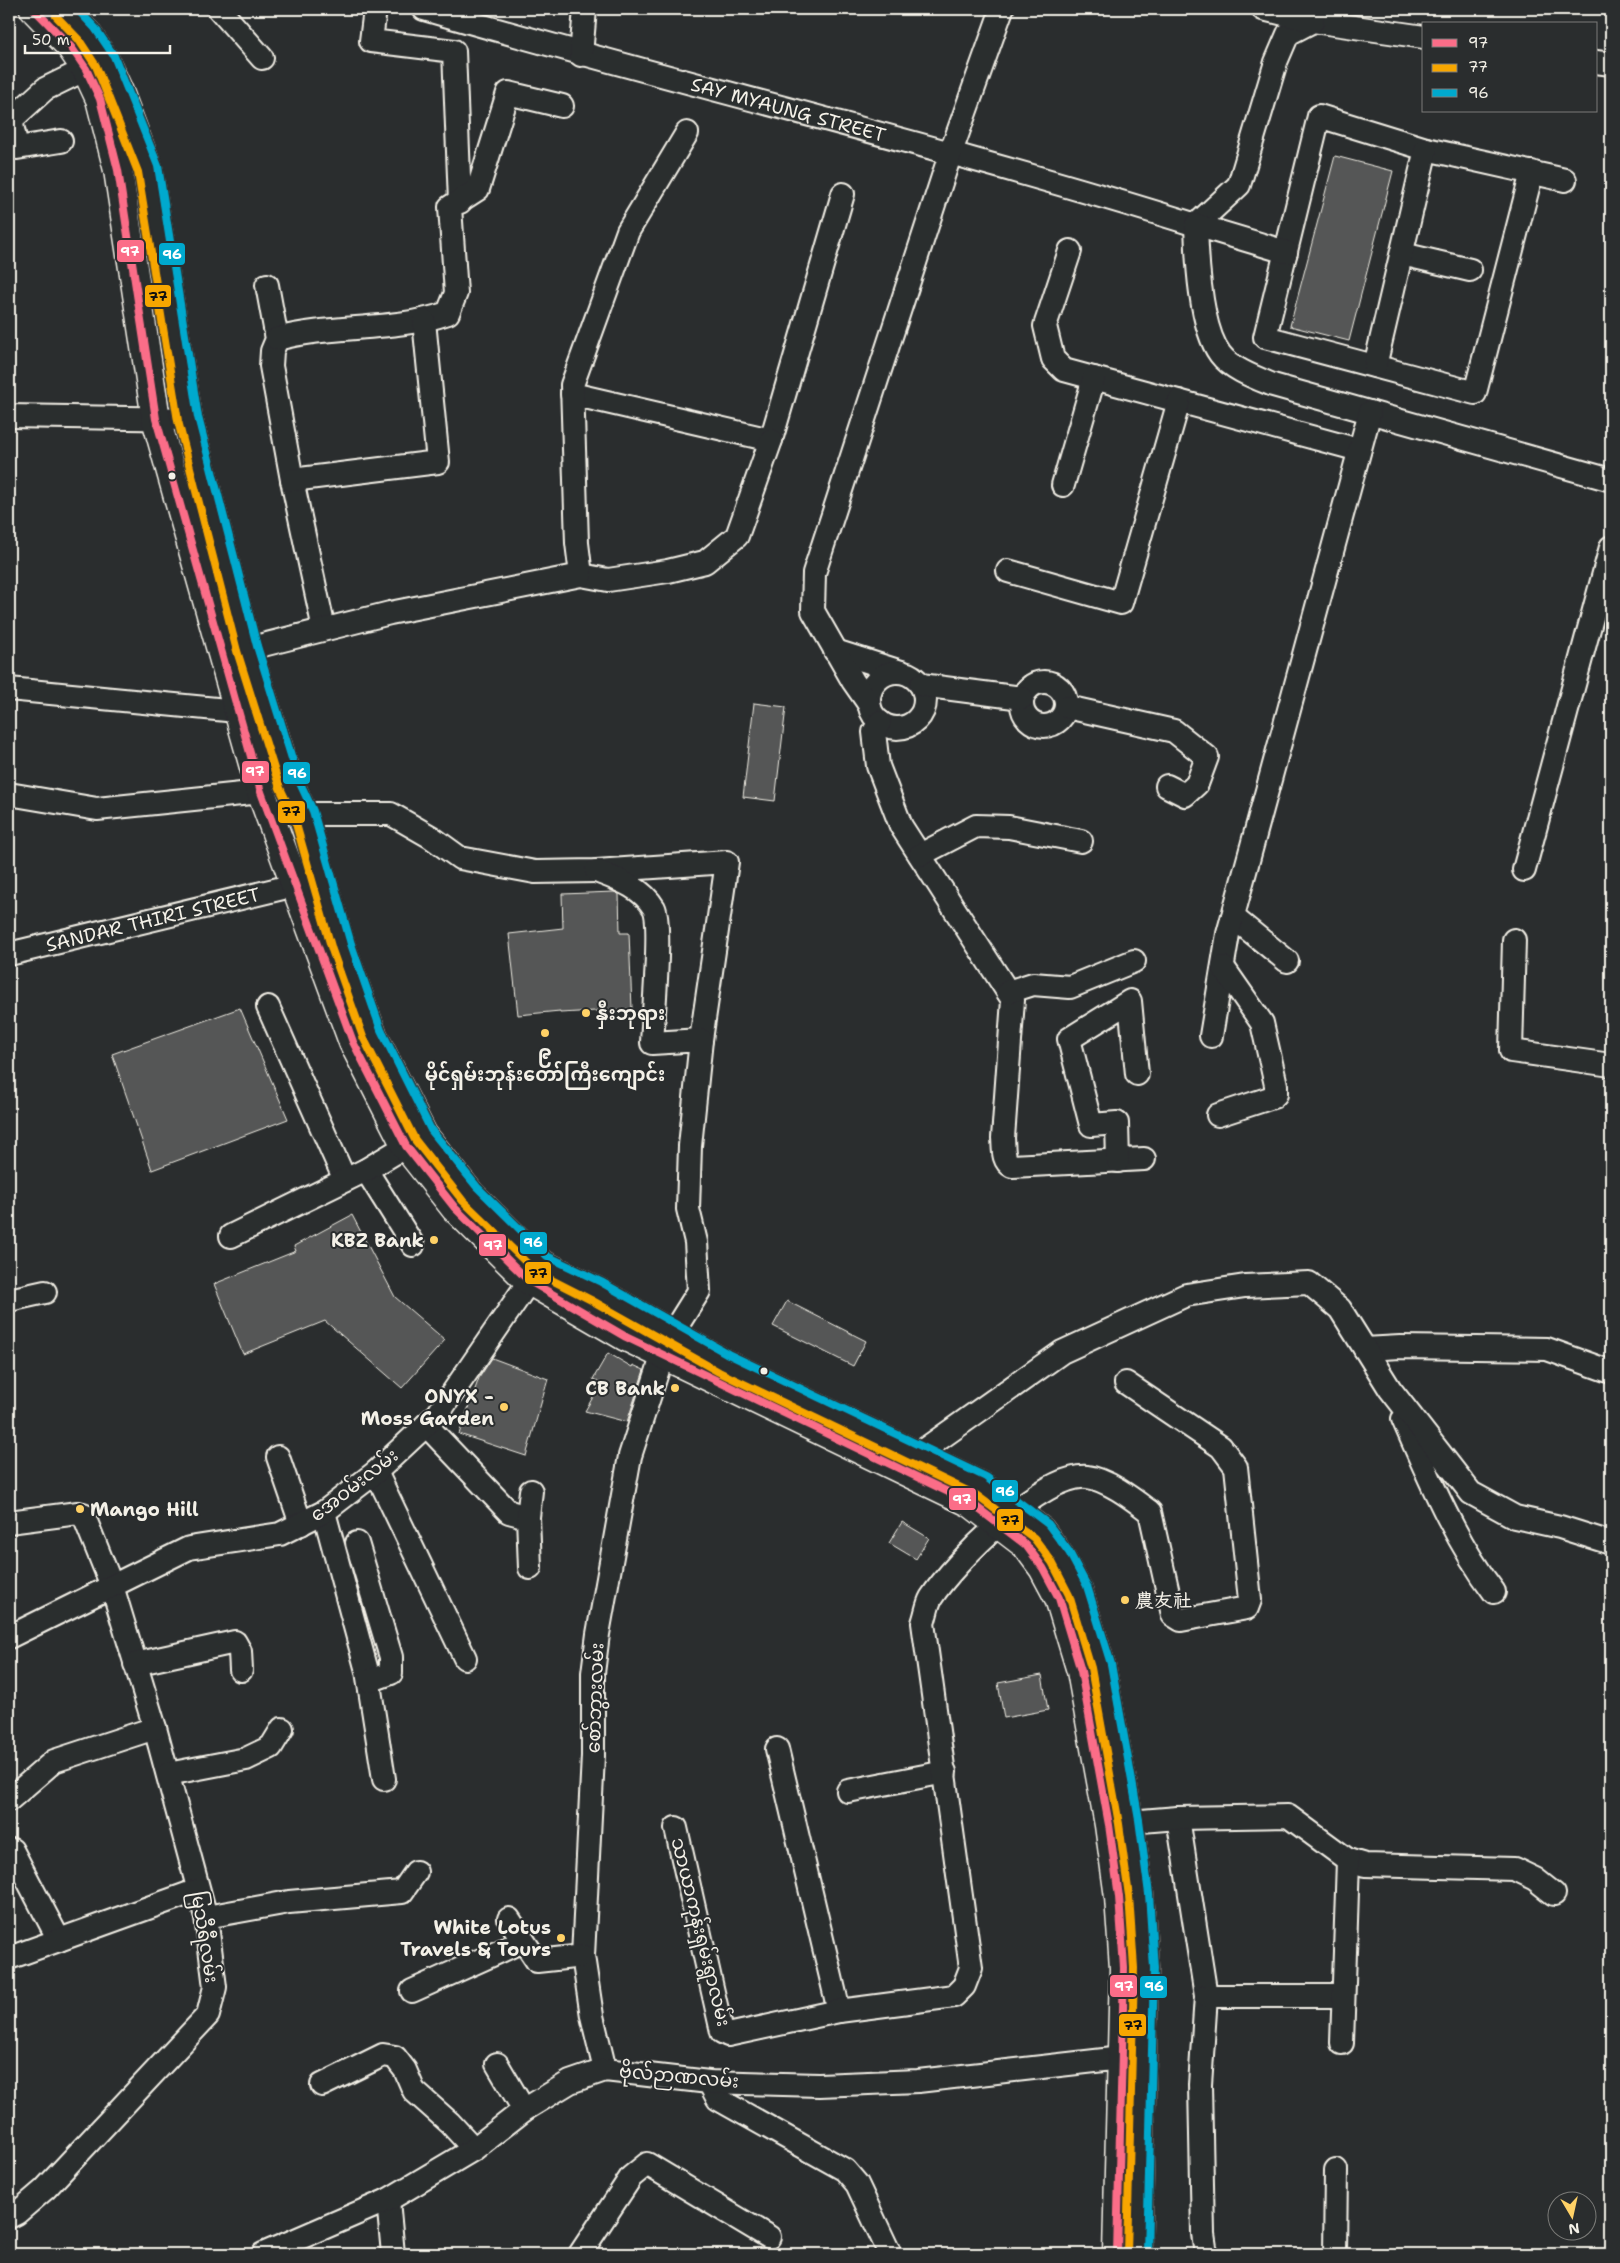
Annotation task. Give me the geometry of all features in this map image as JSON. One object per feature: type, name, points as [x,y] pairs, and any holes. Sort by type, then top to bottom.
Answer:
[{"type":"highway","points":[[34,9],[71,47],[86,69],[100,99],[118,170],[156,418],[261,792],[353,1042],[406,1146],[455,1208],[535,1272],[596,1291],[668,1344],[723,1363],[913,1463],[982,1486],[1007,1517],[1043,1568],[1059,1598],[1081,1671],[1109,1825],[1119,1898],[1132,2056]]},
{"type":"highway","points":[[63,9],[87,34],[105,61],[119,92],[148,169],[188,419],[247,650],[290,785],[303,814],[341,947],[372,1034],[423,1135],[535,1272]]},
{"type":"highway","points":[[1007,1517],[1041,1531],[1060,1557],[1078,1591],[1100,1666],[1129,1822],[1139,1895],[1144,1968],[1132,2056],[1122,2253]]},
{"type":"street","points":[[219,9],[262,58]]},
{"type":"street","points":[[375,9],[371,41],[454,51],[460,202]]},
{"type":"street","name":"SAY MYAUNG STREET","points":[[424,9],[582,55],[950,152],[1286,252]]},
{"type":"street","points":[[582,55],[585,9]]},
{"type":"street","points":[[836,651],[912,679],[924,695],[924,706],[919,716],[911,723],[901,727],[890,727],[874,713],[836,651],[813,611],[814,573],[950,152],[1002,9]]},
{"type":"street","points":[[1263,9],[1313,21],[1422,37]]},
{"type":"street","points":[[1313,21],[1288,34],[1276,62],[1239,185],[1196,225],[1198,268],[1204,308],[1214,344],[1221,356],[1248,374],[1273,384],[1611,480]]},
{"type":"street","points":[[1598,62],[1611,64]]},
{"type":"street","points":[[61,141],[17,148],[11,120],[45,89],[86,69]]},
{"type":"street","points":[[277,340],[301,333],[424,321],[448,313],[456,293],[450,207],[478,189],[508,93],[562,106]]},
{"type":"street","points":[[1532,172],[1475,393],[1264,336],[1319,116],[1426,149],[1532,172],[1565,180]]},
{"type":"street","points":[[581,575],[577,543],[572,385],[628,231],[686,133]]},
{"type":"street","points":[[1375,366],[1426,149]]},
{"type":"street","points":[[247,650],[390,613],[581,575],[608,580],[668,571],[705,562],[736,536],[771,440],[843,194]]},
{"type":"street","points":[[1070,251],[1045,326],[1053,359],[1064,370],[1360,450]]},
{"type":"street","points":[[1402,254],[1470,270]]},
{"type":"street","points":[[267,285],[277,340],[272,351],[271,366],[292,480],[324,629]]},
{"type":"street","points":[[292,480],[438,462],[424,321]]},
{"type":"street","points":[[1063,486],[1094,378]]},
{"type":"street","points":[[572,394],[771,440]]},
{"type":"street","points":[[1008,571],[1122,603],[1179,401]]},
{"type":"street","points":[[1211,1036],[1233,917],[1370,412]]},
{"type":"street","points":[[9,416],[188,419]]},
{"type":"street","points":[[1524,870],[1611,547]]},
{"type":"street","points":[[1022,698],[912,679],[892,672],[878,679],[869,693],[874,713],[878,766],[901,826],[1014,1000],[1003,1138],[1004,1156],[1008,1164],[1012,1166],[1144,1160]]},
{"type":"street","points":[[1048,682],[1062,690],[1067,706],[1058,722],[1040,726],[1025,716],[1022,698],[1032,685],[1048,682]]},
{"type":"street","points":[[9,689],[238,711],[265,707]]},
{"type":"street","points":[[1067,706],[1174,732],[1207,757],[1197,784],[1185,794],[1167,786]]},
{"type":"street","points":[[9,794],[96,809],[261,792]]},
{"type":"street","points":[[303,814],[390,814],[430,837],[460,858],[535,872],[596,871],[621,880],[641,893],[654,909],[657,939],[652,1043],[701,1040]]},
{"type":"street","points":[[920,855],[976,826],[1009,827],[1081,841]]},
{"type":"street","name":"စော်ဘွားလမ်း","points":[[596,871],[726,862],[701,1040],[690,1146],[688,1209],[696,1242],[699,1291],[668,1344],[630,1456],[598,1634],[593,1674],[593,1756],[583,1956],[592,2016],[605,2070]]},
{"type":"street","name":"SANDAR THIRI STREET","points":[[9,954],[295,885]]},
{"type":"street","points":[[1233,917],[1286,961]]},
{"type":"street","points":[[1514,940],[1511,1051],[1611,1065]]},
{"type":"street","points":[[1008,992],[1033,984],[1070,988],[1134,961]]},
{"type":"street","points":[[1218,1115],[1273,1097],[1276,1094],[1276,1085],[1262,1023],[1223,967]]},
{"type":"street","points":[[1118,1161],[1117,1123],[1091,1125],[1069,1039],[1130,1001],[1137,1074]]},
{"type":"street","points":[[268,1007],[345,1180]]},
{"type":"street","points":[[231,1236],[366,1170],[406,1146]]},
{"type":"street","points":[[366,1170],[413,1245]]},
{"type":"street","name":"အေဝမ်းလမ်း","points":[[9,1637],[189,1548],[280,1534],[324,1512],[376,1472],[438,1414],[535,1272]]},
{"type":"street","points":[[913,1463],[1062,1352],[1186,1294],[1245,1286],[1309,1283],[1340,1310],[1390,1389],[1471,1492],[1515,1517],[1560,1527],[1611,1543]]},
{"type":"street","points":[[9,1300],[45,1292]]},
{"type":"street","points":[[1365,1349],[1400,1347],[1547,1349],[1611,1372]]},
{"type":"street","points":[[777,1749],[839,2011],[954,1996],[964,1986],[971,1968],[924,1624],[930,1600],[957,1564],[1007,1517],[1065,1480],[1088,1477],[1121,1491],[1150,1512],[1173,1615],[1180,1620],[1247,1608],[1250,1600],[1236,1467],[1221,1447],[1126,1383]]},
{"type":"street","points":[[1390,1389],[1432,1485],[1481,1574],[1494,1592]]},
{"type":"street","points":[[426,1425],[509,1512],[528,1516]]},
{"type":"street","points":[[278,1457],[302,1524]]},
{"type":"street","points":[[376,1472],[466,1658]]},
{"type":"street","points":[[530,1568],[528,1516],[531,1491]]},
{"type":"street","points":[[324,1512],[346,1588],[369,1681],[384,1779]]},
{"type":"street","name":"မြသီရီလမ်း","points":[[9,1522],[81,1513],[112,1586],[155,1728],[206,1917],[215,1987],[208,2015],[45,2189],[17,2213],[9,2217]]},
{"type":"street","points":[[357,1543],[391,1657],[392,1673],[369,1681]]},
{"type":"street","points":[[135,1664],[235,1642],[240,1652],[241,1670]]},
{"type":"street","points":[[9,1800],[54,1761],[155,1728]]},
{"type":"street","points":[[168,1774],[246,1759],[271,1747],[282,1729]]},
{"type":"street","points":[[848,1791],[945,1772]]},
{"type":"street","points":[[1129,1822],[1178,1818],[1288,1816],[1348,1860],[1365,1865],[1514,1869],[1535,1879],[1554,1894]]},
{"type":"street","points":[[1178,1818],[1206,1996],[1200,2085],[1203,2234],[1206,2254]]},
{"type":"street","name":"သာယာကုန်းရှမ်းရွာလမ်း","points":[[676,1828],[722,2032],[728,2035],[839,2011]]},
{"type":"street","points":[[12,1850],[59,1940]]},
{"type":"street","points":[[1342,2043],[1348,1860]]},
{"type":"street","points":[[206,1917],[289,1902],[402,1892],[416,1872]]},
{"type":"street","points":[[9,1958],[198,1890]]},
{"type":"street","points":[[509,1919],[537,1961],[583,1956]]},
{"type":"street","points":[[412,1991],[523,1941]]},
{"type":"street","points":[[1206,1996],[1343,1996]]},
{"type":"street","points":[[322,2085],[383,2055],[395,2057],[406,2070],[414,2091],[450,2123],[474,2149]]},
{"type":"street","name":"ဗိုလ်ဉာဏလမ်း","points":[[263,2254],[388,2200],[474,2149],[524,2110],[570,2082],[605,2070],[709,2082],[819,2085],[918,2081],[1132,2056]]},
{"type":"street","points":[[497,2064],[524,2110]]},
{"type":"street","points":[[709,2082],[718,2099],[845,2170],[857,2184],[890,2254]]},
{"type":"street","points":[[586,2252],[631,2177],[647,2164],[769,2237]]},
{"type":"street","points":[[1335,2254],[1336,2170]]},
{"type":"street","points":[[388,2200],[393,2254]]},
{"type":"building","points":[[1335,156],[1393,171],[1349,341],[1290,326]]},
{"type":"building","points":[[754,703],[786,707],[775,801],[743,797]]},
{"type":"building","points":[[614,892],[619,894],[620,933],[629,933],[632,1009],[560,1013],[560,1011],[518,1015],[509,934],[563,928],[562,894]]},
{"type":"building","points":[[240,1008],[288,1119],[152,1170],[112,1054]]},
{"type":"building","points":[[352,1215],[395,1297],[445,1340],[402,1388],[325,1321],[243,1354],[214,1284],[296,1251],[294,1246]]},
{"type":"building","points":[[787,1301],[866,1341],[853,1366],[773,1326]]},
{"type":"building","points":[[608,1353],[632,1367],[633,1365],[644,1370],[627,1422],[585,1411],[601,1383],[593,1379]]},
{"type":"building","name":"ONYX - Moss Garden","points":[[492,1358],[548,1379],[526,1456],[459,1434],[479,1378]]},
{"type":"building","points":[[902,1522],[929,1538],[916,1559],[889,1543]]},
{"type":"building","points":[[1042,1675],[1048,1710],[1004,1718],[998,1683]]},
{"type":"transit line","name":"97","points":[[34,9],[71,47],[86,69],[100,99],[118,170],[156,419],[261,792],[353,1042],[406,1146],[455,1208],[528,1280],[626,1337],[971,1503],[1026,1545],[1043,1568],[1059,1598],[1081,1671],[1109,1825],[1119,1897],[1124,1968],[1117,2254]]},
{"type":"transit line","name":"96","points":[[77,9],[95,28],[114,56],[158,166],[198,417],[257,646],[299,781],[313,811],[351,944],[381,1030],[431,1130],[477,1187],[547,1256],[601,1282],[728,1354],[986,1477],[1048,1524],[1069,1552],[1087,1586],[1111,1664],[1139,1820],[1149,1894],[1154,1968],[1147,2254]]},
{"type":"transit line","name":"77","points":[[56,16],[79,40],[96,66],[138,172],[178,421],[237,651],[280,788],[294,817],[332,950],[363,1037],[415,1140],[463,1201],[536,1272],[591,1300],[719,1372],[976,1495],[1034,1538],[1052,1562],[1069,1595],[1091,1668],[1119,1824],[1129,1896],[1134,1968],[1127,2254]]},
{"type":"place","name":"နှီးဘုရား","points":[[586,1013]]},
{"type":"place","name":"၉ မိုင်ရှမ်းဘုန်းတော်ကြီးကျောင်း","points":[[545,1033]]},
{"type":"place","name":"KBZ Bank","points":[[434,1240]]},
{"type":"place","name":"CB Bank","points":[[675,1388]]},
{"type":"place","name":"ONYX - Moss Garden","points":[[504,1407]]},
{"type":"place","name":"Mango Hill","points":[[80,1509]]},
{"type":"place","name":"農友社","points":[[1125,1600]]},
{"type":"place","name":"White Lotus Travels & Tours","points":[[561,1938]]}]
